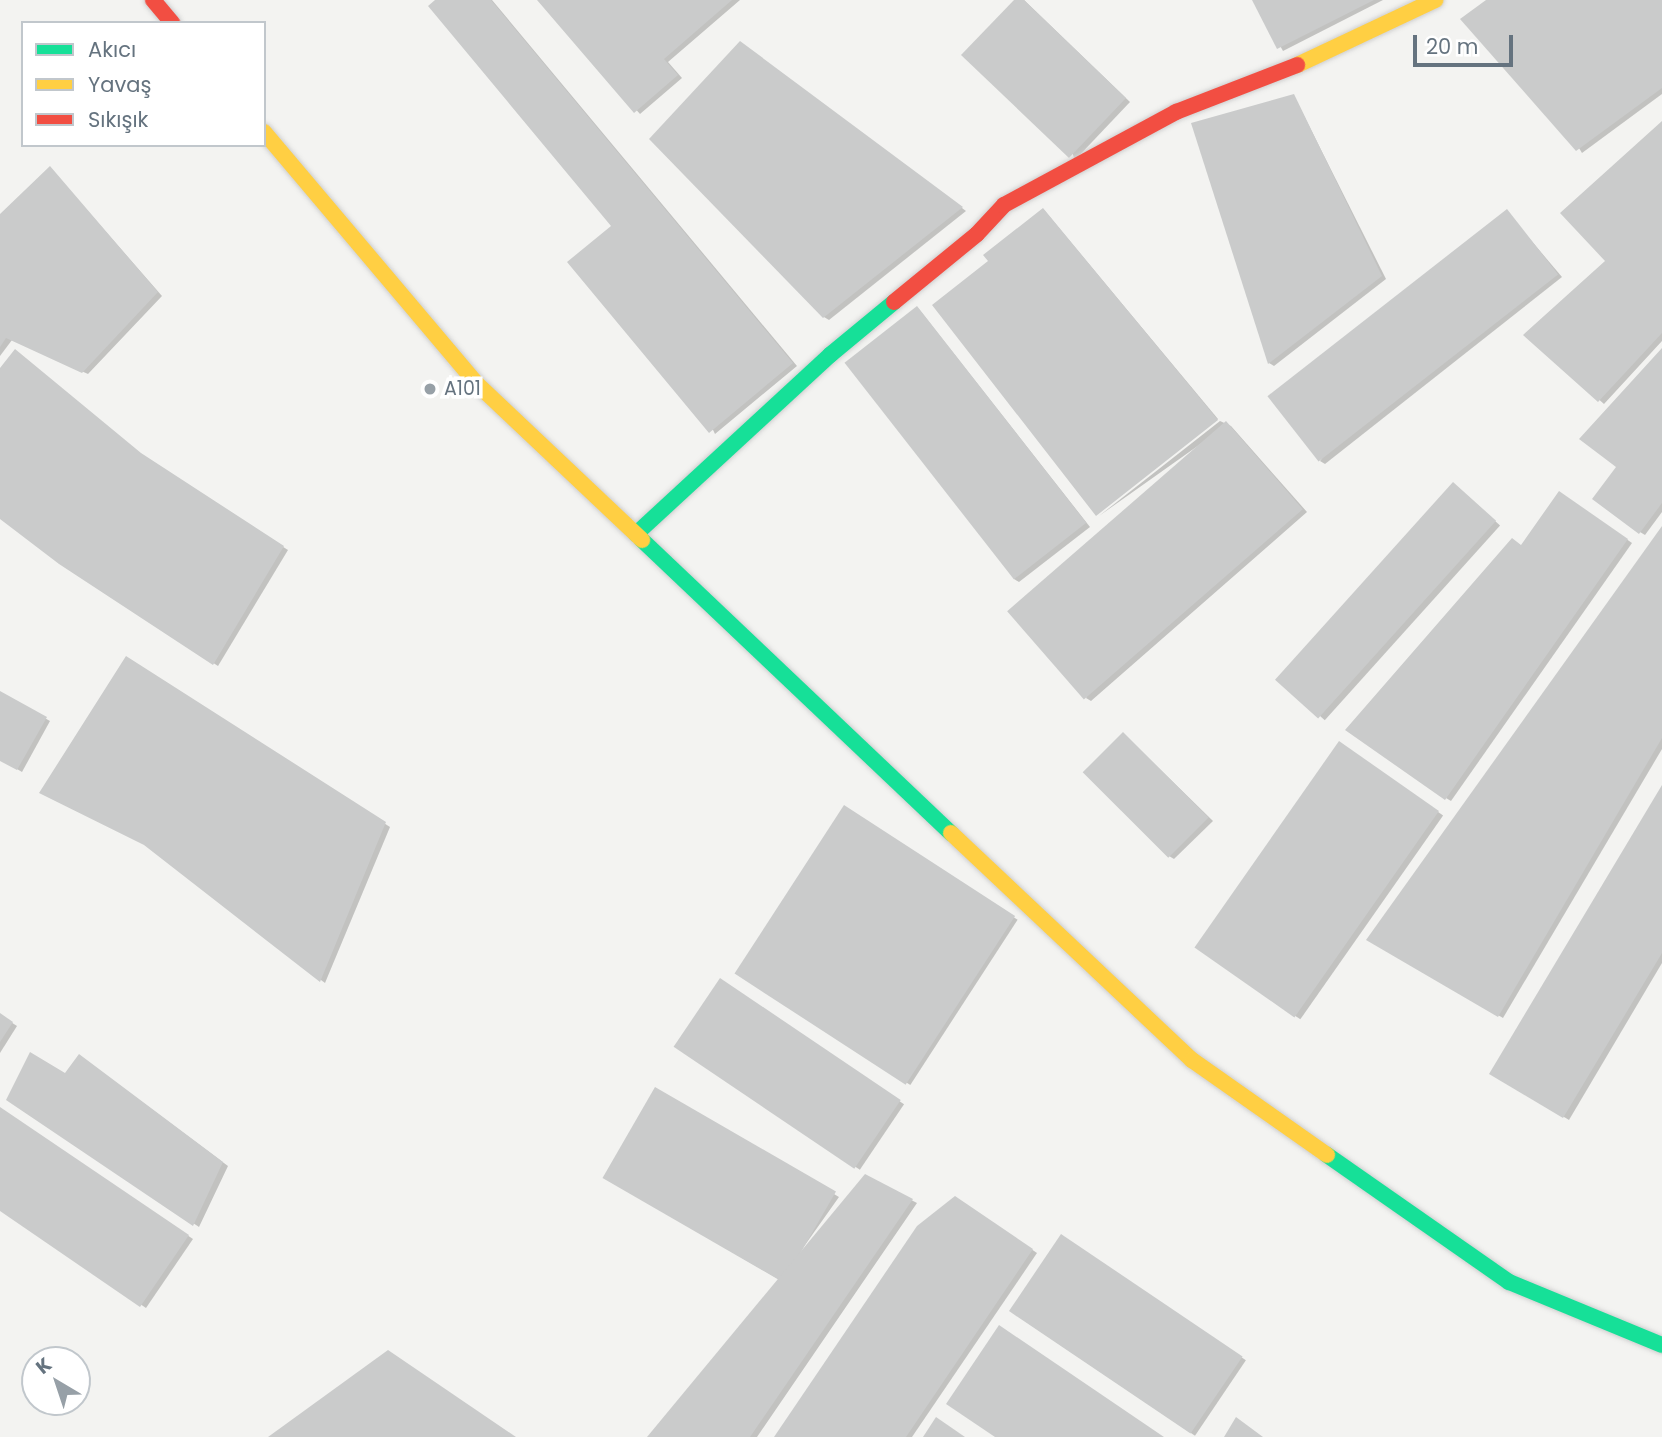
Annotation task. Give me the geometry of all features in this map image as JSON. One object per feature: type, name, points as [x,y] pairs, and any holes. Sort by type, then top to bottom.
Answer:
[{"type":"street","points":[[153,0],[170,21]]},
{"type":"street","points":[[636,534],[830,355],[977,234],[1004,205],[1176,112],[1336,50],[1435,0]]},
{"type":"street","points":[[266,134],[475,382],[1192,1060],[1509,1282],[1662,1345]]},
{"type":"building","points":[[435,0],[491,0],[793,363],[709,433],[567,262],[611,226],[428,6]]},
{"type":"building","points":[[537,0],[732,0],[664,59],[678,75],[634,113]]},
{"type":"building","points":[[1014,0],[1024,0],[1126,98],[1069,158],[961,55]]},
{"type":"building","points":[[1252,0],[1374,0],[1277,49]]},
{"type":"building","points":[[1486,0],[1662,0],[1662,88],[1576,151],[1460,19]]},
{"type":"building","points":[[740,41],[963,207],[823,318],[649,139]]},
{"type":"building","points":[[1294,94],[1382,276],[1268,364],[1191,123]]},
{"type":"building","points":[[1662,121],[1662,333],[1598,402],[1523,335],[1605,261],[1560,213]]},
{"type":"building","points":[[50,166],[158,292],[82,373],[6,338],[0,347],[0,214]]},
{"type":"building","points":[[1043,208],[1218,420],[1096,516],[932,305],[988,261],[983,255]]},
{"type":"building","points":[[1507,209],[1558,274],[1319,462],[1267,396]]},
{"type":"building","points":[[917,306],[1086,523],[1014,579],[845,363]]},
{"type":"building","points":[[1662,348],[1662,503],[1639,534],[1592,499],[1616,467],[1579,439]]},
{"type":"building","points":[[15,349],[141,453],[284,546],[213,665],[59,564],[0,519],[0,368]]},
{"type":"building","points":[[1226,421],[1303,509],[1084,700],[1007,611]]},
{"type":"building","points":[[1453,482],[1496,521],[1318,718],[1275,680]]},
{"type":"building","points":[[1559,491],[1628,539],[1445,800],[1345,730],[1512,538],[1521,545]]},
{"type":"building","points":[[1662,526],[1662,738],[1498,1017],[1366,940]]},
{"type":"building","points":[[126,656],[386,822],[320,982],[144,845],[39,793]]},
{"type":"building","points":[[0,691],[47,717],[17,770],[0,761]]},
{"type":"building","points":[[1123,732],[1209,818],[1168,858],[1083,772]]},
{"type":"building","points":[[1339,741],[1439,811],[1294,1017],[1194,947]]},
{"type":"building","points":[[1662,785],[1662,953],[1563,1118],[1489,1074]]},
{"type":"building","points":[[844,805],[1015,916],[906,1085],[735,974]]},
{"type":"building","points":[[720,978],[901,1100],[854,1169],[674,1047]]},
{"type":"building","points":[[0,1013],[13,1022],[0,1042]]},
{"type":"building","points":[[30,1052],[65,1073],[79,1054],[223,1162],[193,1226],[6,1100]]},
{"type":"building","points":[[655,1087],[836,1192],[783,1282],[602,1178]]},
{"type":"building","points":[[0,1107],[189,1235],[140,1307],[0,1211]]},
{"type":"building","points":[[865,1174],[913,1199],[750,1437],[647,1437]]},
{"type":"building","points":[[955,1196],[1033,1249],[906,1437],[774,1437],[917,1226]]},
{"type":"building","points":[[1061,1234],[1243,1356],[1191,1434],[1009,1311]]},
{"type":"building","points":[[999,1325],[1164,1437],[995,1437],[946,1404]]},
{"type":"building","points":[[388,1350],[516,1437],[268,1437]]},
{"type":"building","points":[[936,1417],[965,1437],[923,1437]]},
{"type":"building","points":[[1236,1417],[1263,1437],[1224,1437]]},
{"type":"traffic: fast","points":[[636,534],[830,355],[894,302]]},
{"type":"traffic: fast","points":[[642,540],[951,833]]},
{"type":"traffic: fast","points":[[1327,1155],[1509,1282],[1662,1345]]},
{"type":"traffic: slow","points":[[1297,65],[1435,0]]},
{"type":"traffic: slow","points":[[266,134],[475,382],[642,540]]},
{"type":"traffic: slow","points":[[951,833],[1192,1060],[1327,1155]]},
{"type":"traffic: jam","points":[[153,0],[170,21]]},
{"type":"traffic: jam","points":[[894,302],[977,234],[1004,205],[1176,112],[1297,65]]},
{"type":"place","name":"A101","points":[[430,389]]}]
